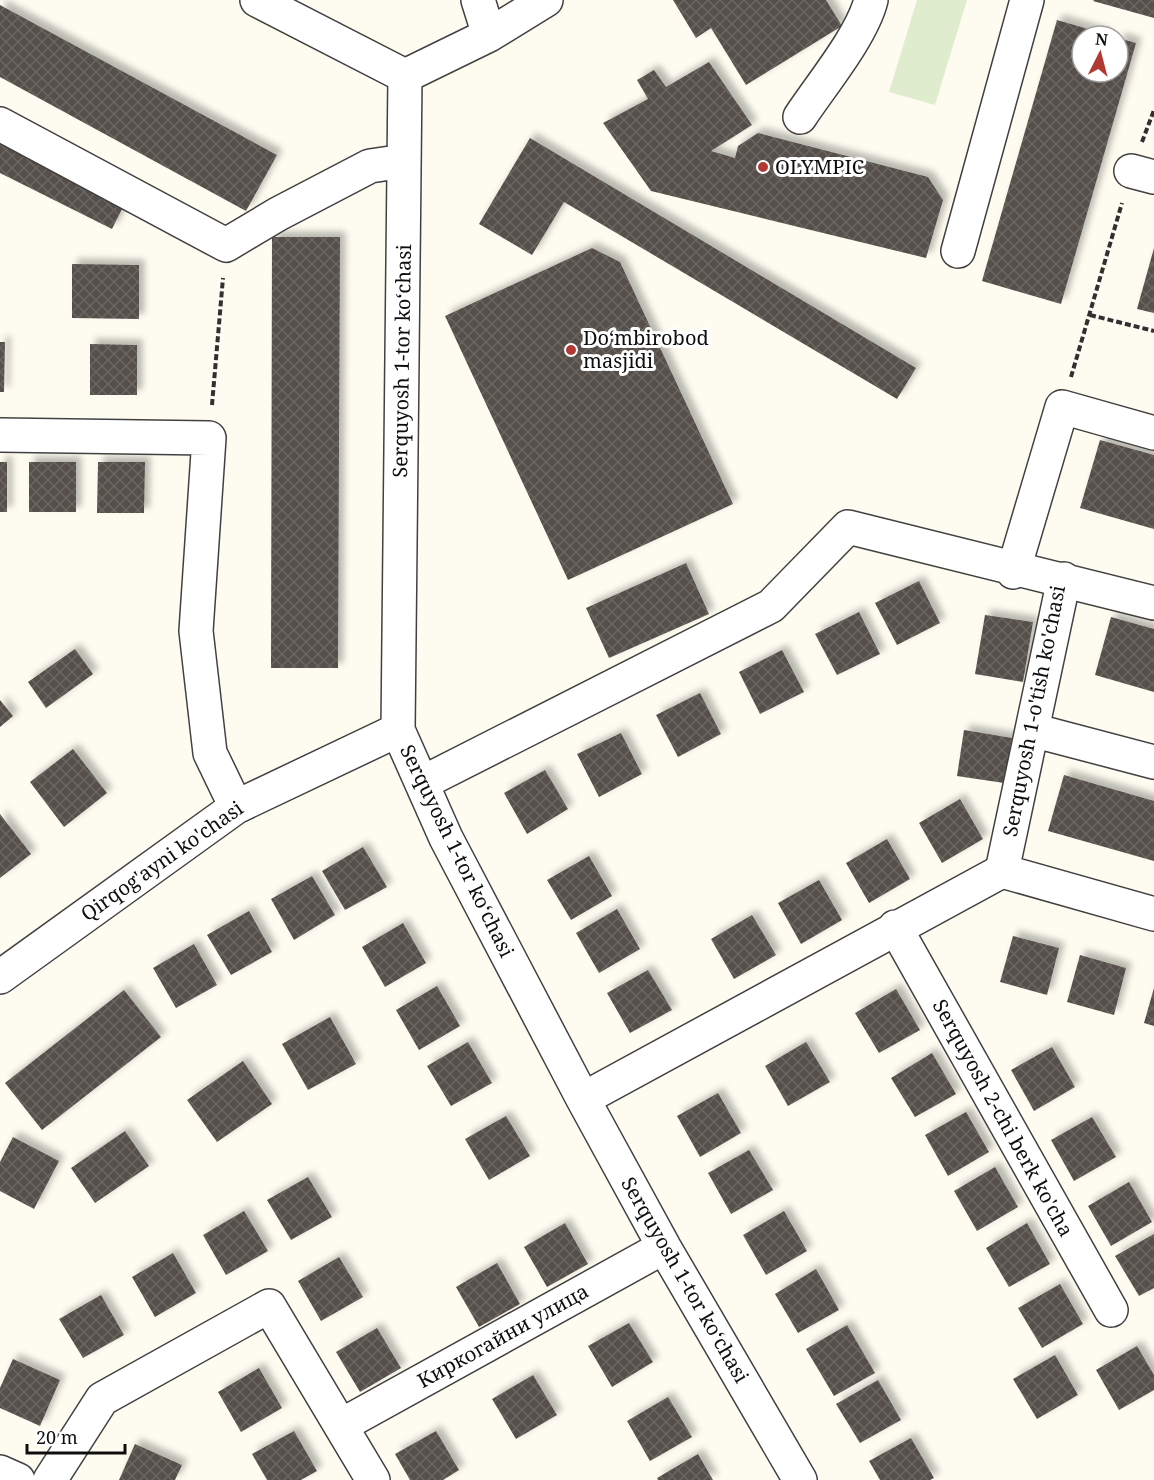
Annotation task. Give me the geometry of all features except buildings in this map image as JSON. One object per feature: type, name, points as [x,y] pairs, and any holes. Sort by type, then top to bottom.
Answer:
[{"type":"street","points":[[258,0],[405,76],[477,12],[546,0]]},
{"type":"street","points":[[800,117],[843,52],[868,10],[871,0]]},
{"type":"street","points":[[957,251],[1027,0]]},
{"type":"street","name":"Serquyosh 1-tor koʻchasi","points":[[405,76],[399,730],[446,838],[583,1100],[664,1247],[800,1480]]},
{"type":"street","points":[[0,124],[226,245],[278,214],[369,166],[404,161]]},
{"type":"street","points":[[1013,572],[1062,406],[1154,433]]},
{"type":"street","points":[[0,435],[208,438],[196,631],[210,753],[236,807]]},
{"type":"street","name":"Serquyosh 1-o'tish ko'chasi","points":[[422,783],[771,606],[848,527],[1064,579],[1002,871]]},
{"type":"street","points":[[1064,579],[1154,603]]},
{"type":"street","name":"Qirqog'ayni ko'chasi","points":[[0,977],[236,807],[399,730]]},
{"type":"street","points":[[1032,730],[1154,762]]},
{"type":"street","points":[[583,1100],[895,927],[1002,871],[1154,914]]},
{"type":"street","name":"Serquyosh 2-chi berk ko'cha","points":[[895,927],[1111,1310]]},
{"type":"street","name":"Киркогайни улица","points":[[342,1425],[664,1247]]},
{"type":"street","points":[[50,1480],[102,1399],[269,1306],[373,1480]]},
{"type":"street","points":[[0,1472],[18,1480]]},
{"type":"path","points":[[1062,406],[1090,315],[1143,174]]},
{"type":"path","points":[[208,438],[226,245]]},
{"type":"path","points":[[1090,315],[1154,331]]},
{"type":"green space","points":[[917,0],[967,0],[935,105],[889,92]]},
{"type":"place","name":"OLYMPIC","points":[[763,167]]},
{"type":"place","name":"Do‘mbirobod masjidi","points":[[571,350]]}]
